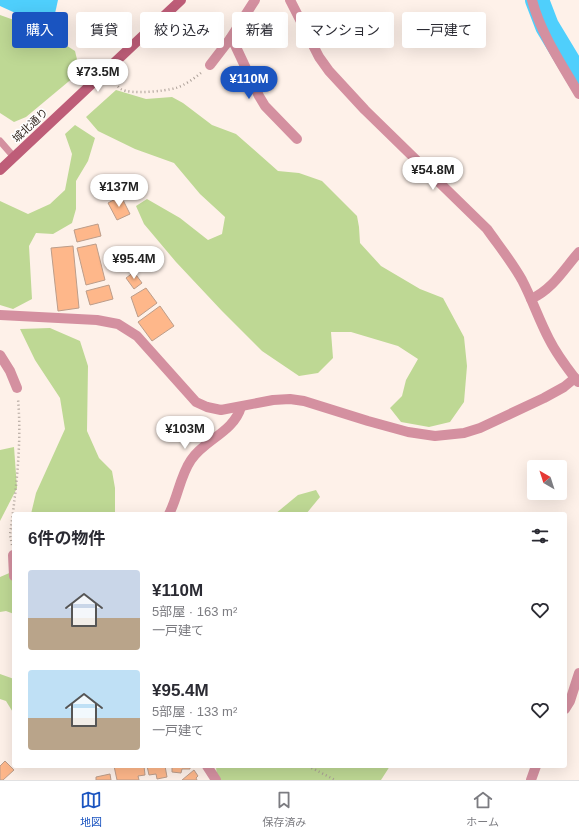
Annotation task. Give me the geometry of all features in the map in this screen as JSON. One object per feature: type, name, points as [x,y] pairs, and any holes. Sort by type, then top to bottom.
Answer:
[{"type":"street","name":"城北通り","points":[[0,170],[181,0]]},
{"type":"street","points":[[210,65],[230,39],[255,0]]},
{"type":"street","points":[[0,316],[97,320],[118,324],[136,336],[196,402],[207,407],[221,410],[273,400],[290,399],[304,401],[408,432],[435,436],[464,433],[480,428],[544,398],[577,380],[559,357],[521,278],[487,229],[365,110],[329,71],[319,57],[290,0]]},
{"type":"street","points":[[532,0],[536,15],[548,40],[579,94]]},
{"type":"street","points":[[230,39],[235,45],[265,106],[297,140]]},
{"type":"street","points":[[531,299],[540,295],[549,288],[579,252]]},
{"type":"street","points":[[0,355],[10,371],[17,388]]},
{"type":"street","points":[[170,512],[177,498],[186,469],[192,459],[235,421],[241,407]]},
{"type":"street","points":[[567,706],[579,673]]},
{"type":"street","points":[[531,780],[535,768]]},
{"type":"lane","points":[[0,141],[14,157]]},
{"type":"path","points":[[104,71],[121,89],[130,92],[150,92],[177,88],[195,78],[210,65]]},
{"type":"path","points":[[12,512],[20,423],[17,388]]},
{"type":"path","points":[[12,514],[10,535],[12,548]]},
{"type":"path","points":[[312,768],[335,780]]},
{"type":"green space","points":[[0,15],[12,19],[12,48],[68,48],[68,47],[75,51],[80,72],[26,117],[14,122],[0,113]]},
{"type":"green space","points":[[116,90],[146,99],[172,97],[183,103],[212,125],[236,134],[278,171],[299,173],[322,181],[357,216],[360,243],[381,266],[420,289],[443,298],[464,337],[467,366],[464,402],[450,422],[429,427],[401,422],[390,408],[402,396],[406,380],[418,359],[398,346],[351,332],[331,332],[333,358],[318,373],[299,376],[262,351],[176,262],[144,224],[136,206],[147,199],[180,218],[208,240],[222,234],[225,217],[200,194],[174,163],[135,149],[98,131],[86,117]]},
{"type":"green space","points":[[75,125],[95,138],[88,161],[76,181],[76,209],[72,223],[53,234],[36,233],[29,246],[32,299],[13,309],[0,305],[0,201],[28,214],[50,204],[65,190],[72,154],[65,134]]},
{"type":"green space","points":[[50,328],[80,341],[88,366],[87,431],[99,458],[112,471],[115,488],[115,512],[31,512],[36,493],[65,429],[60,398],[35,360],[20,329]]},
{"type":"green space","points":[[14,447],[17,488],[0,521],[0,450]]},
{"type":"green space","points":[[316,490],[320,497],[308,512],[277,512],[298,495]]},
{"type":"green space","points":[[12,572],[12,613],[6,611],[0,612],[0,577]]},
{"type":"green space","points":[[0,674],[12,678],[12,711],[6,701],[0,699]]},
{"type":"green space","points":[[216,768],[389,768],[381,780],[217,780]]},
{"type":"water","points":[[0,0],[58,0],[55,12],[13,12],[0,6]]},
{"type":"building","points":[[121,196],[130,214],[117,220],[108,203]]},
{"type":"building","points":[[98,224],[101,236],[77,242],[74,230]]},
{"type":"building","points":[[96,244],[105,280],[86,285],[77,248]]},
{"type":"building","points":[[73,246],[79,308],[58,311],[51,248]]},
{"type":"building","points":[[134,272],[142,283],[134,289],[126,278]]},
{"type":"building","points":[[109,285],[113,299],[90,305],[86,291]]},
{"type":"building","points":[[146,288],[157,303],[138,317],[131,297]]},
{"type":"building","points":[[160,306],[174,326],[152,341],[138,322]]},
{"type":"building","points":[[5,761],[14,770],[3,780],[0,780],[0,766]]},
{"type":"building","points":[[114,768],[144,768],[145,775],[138,776],[139,780],[117,780]]},
{"type":"building","points":[[147,768],[165,768],[167,777],[157,779],[156,774],[149,775]]},
{"type":"building","points":[[172,768],[190,768],[182,769],[181,773],[172,772]]},
{"type":"building","points":[[194,770],[198,776],[196,778],[197,780],[182,780]]},
{"type":"building","points":[[110,774],[111,780],[96,780],[96,777]]},
{"type":"waterway","points":[[537,0],[547,26],[579,79]]}]
